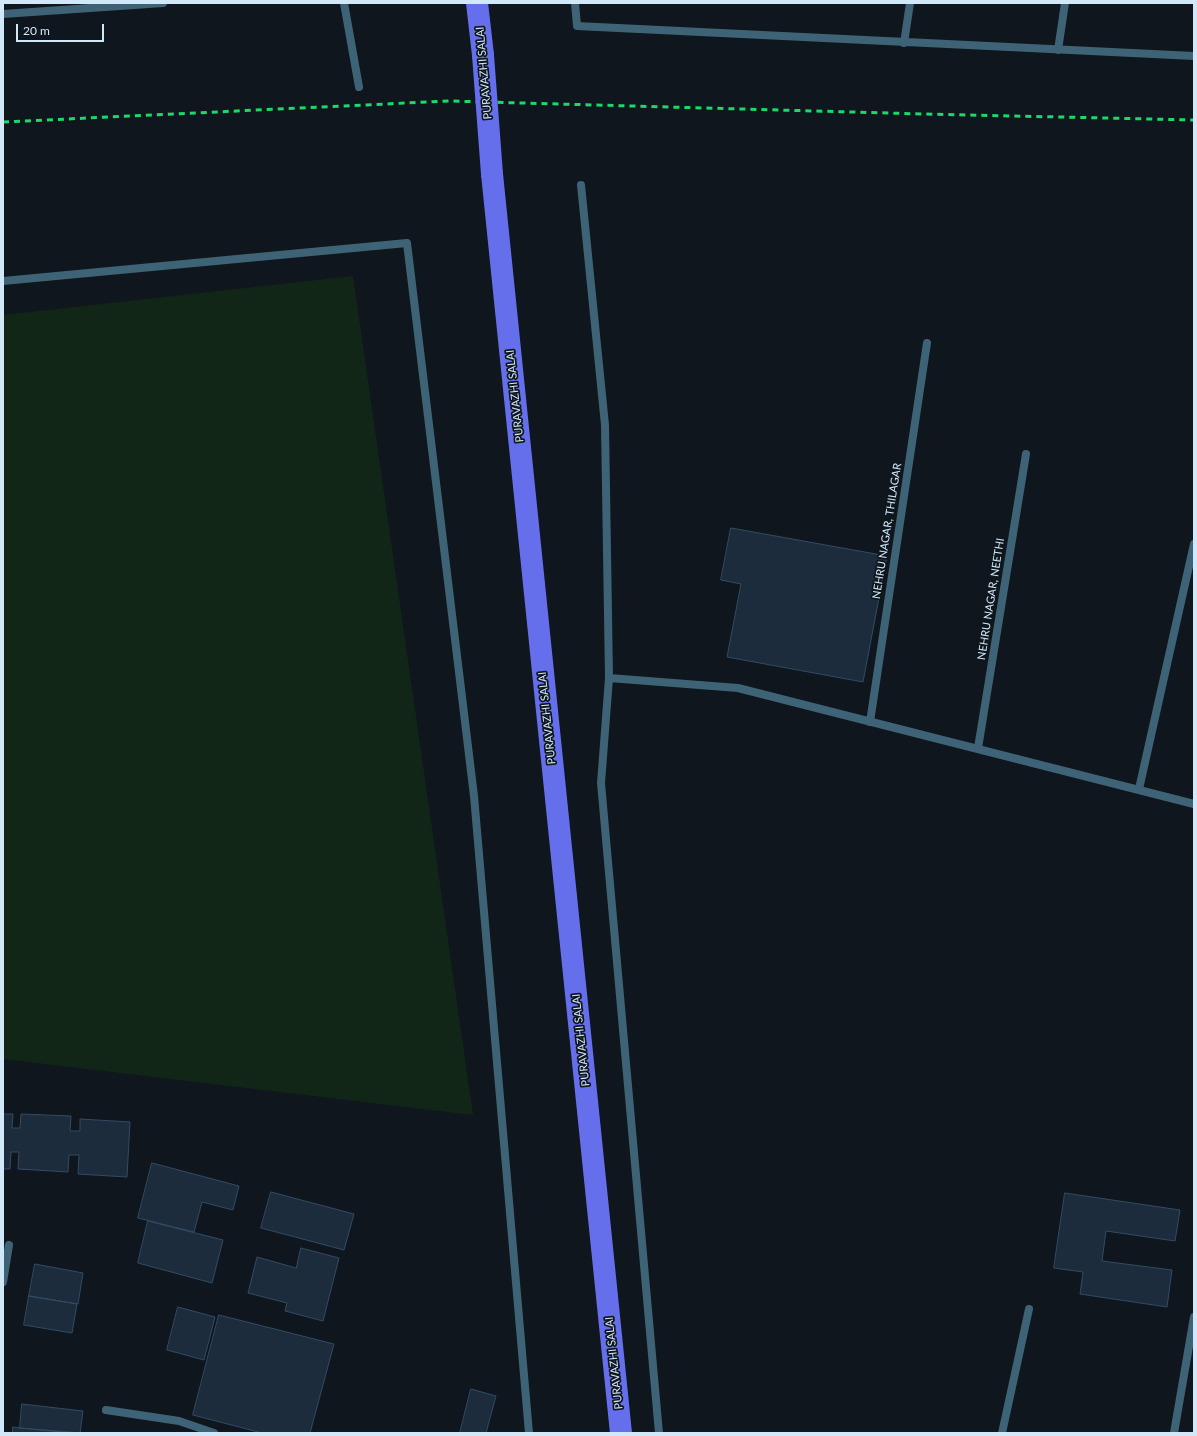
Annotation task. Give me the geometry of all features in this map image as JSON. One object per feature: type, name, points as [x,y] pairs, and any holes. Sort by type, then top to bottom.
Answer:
[{"type":"main road","name":"PURAVAZHI SALAI","points":[[477,3],[483,54],[492,174],[621,1433]]},
{"type":"street","points":[[3,14],[163,3]]},
{"type":"street","points":[[344,3],[359,87]]},
{"type":"street","points":[[575,3],[577,26],[1194,56]]},
{"type":"street","points":[[904,43],[910,3]]},
{"type":"street","points":[[1058,50],[1065,3]]},
{"type":"street","points":[[581,185],[605,425],[609,678],[601,783],[660,1433]]},
{"type":"street","points":[[3,281],[407,243],[474,796],[529,1433]]},
{"type":"street","name":"NEHRU NAGAR, THILAGAR","points":[[870,722],[927,343]]},
{"type":"street","name":"NEHRU NAGAR, NEETHI","points":[[978,748],[1026,454]]},
{"type":"street","points":[[1140,789],[1194,544]]},
{"type":"street","points":[[609,678],[738,688],[1140,789],[1194,804]]},
{"type":"street","points":[[3,1282],[9,1245]]},
{"type":"street","points":[[1002,1433],[1029,1309]]},
{"type":"street","points":[[1174,1433],[1194,1317]]},
{"type":"street","points":[[106,1410],[179,1421],[214,1433]]},
{"type":"green space","points":[[353,276],[473,1115],[3,1059],[3,315]]},
{"type":"building","points":[[731,528],[887,556],[863,682],[727,657],[741,584],[721,580]]},
{"type":"building","points":[[3,1114],[13,1114],[12,1128],[20,1128],[21,1114],[71,1116],[70,1131],[80,1131],[80,1119],[130,1122],[127,1177],[78,1174],[79,1155],[69,1155],[68,1172],[18,1169],[19,1152],[11,1152],[10,1169],[3,1169]]},
{"type":"building","points":[[152,1163],[239,1186],[233,1210],[202,1202],[194,1232],[138,1218]]},
{"type":"building","points":[[271,1192],[354,1214],[344,1250],[261,1228]]},
{"type":"building","points":[[1065,1193],[1180,1210],[1175,1241],[1106,1231],[1102,1261],[1172,1270],[1167,1307],[1080,1294],[1083,1272],[1054,1268]]},
{"type":"building","points":[[148,1221],[223,1240],[212,1283],[138,1263]]},
{"type":"building","points":[[301,1248],[339,1258],[323,1321],[285,1311],[287,1303],[248,1293],[257,1257],[296,1268]]},
{"type":"building","points":[[35,1264],[83,1273],[78,1304],[29,1296]]},
{"type":"building","points":[[29,1296],[77,1304],[72,1333],[24,1325]]},
{"type":"building","points":[[178,1307],[215,1317],[204,1360],[167,1350]]},
{"type":"building","points":[[219,1315],[334,1344],[310,1433],[262,1433],[193,1415]]},
{"type":"building","points":[[471,1389],[496,1396],[486,1433],[460,1433]]},
{"type":"building","points":[[22,1404],[83,1411],[80,1433],[20,1428]]},
{"type":"building","points":[[13,1427],[20,1428],[73,1433],[13,1433]]},
{"type":"railway","points":[[3,122],[449,101],[1194,120]]}]
